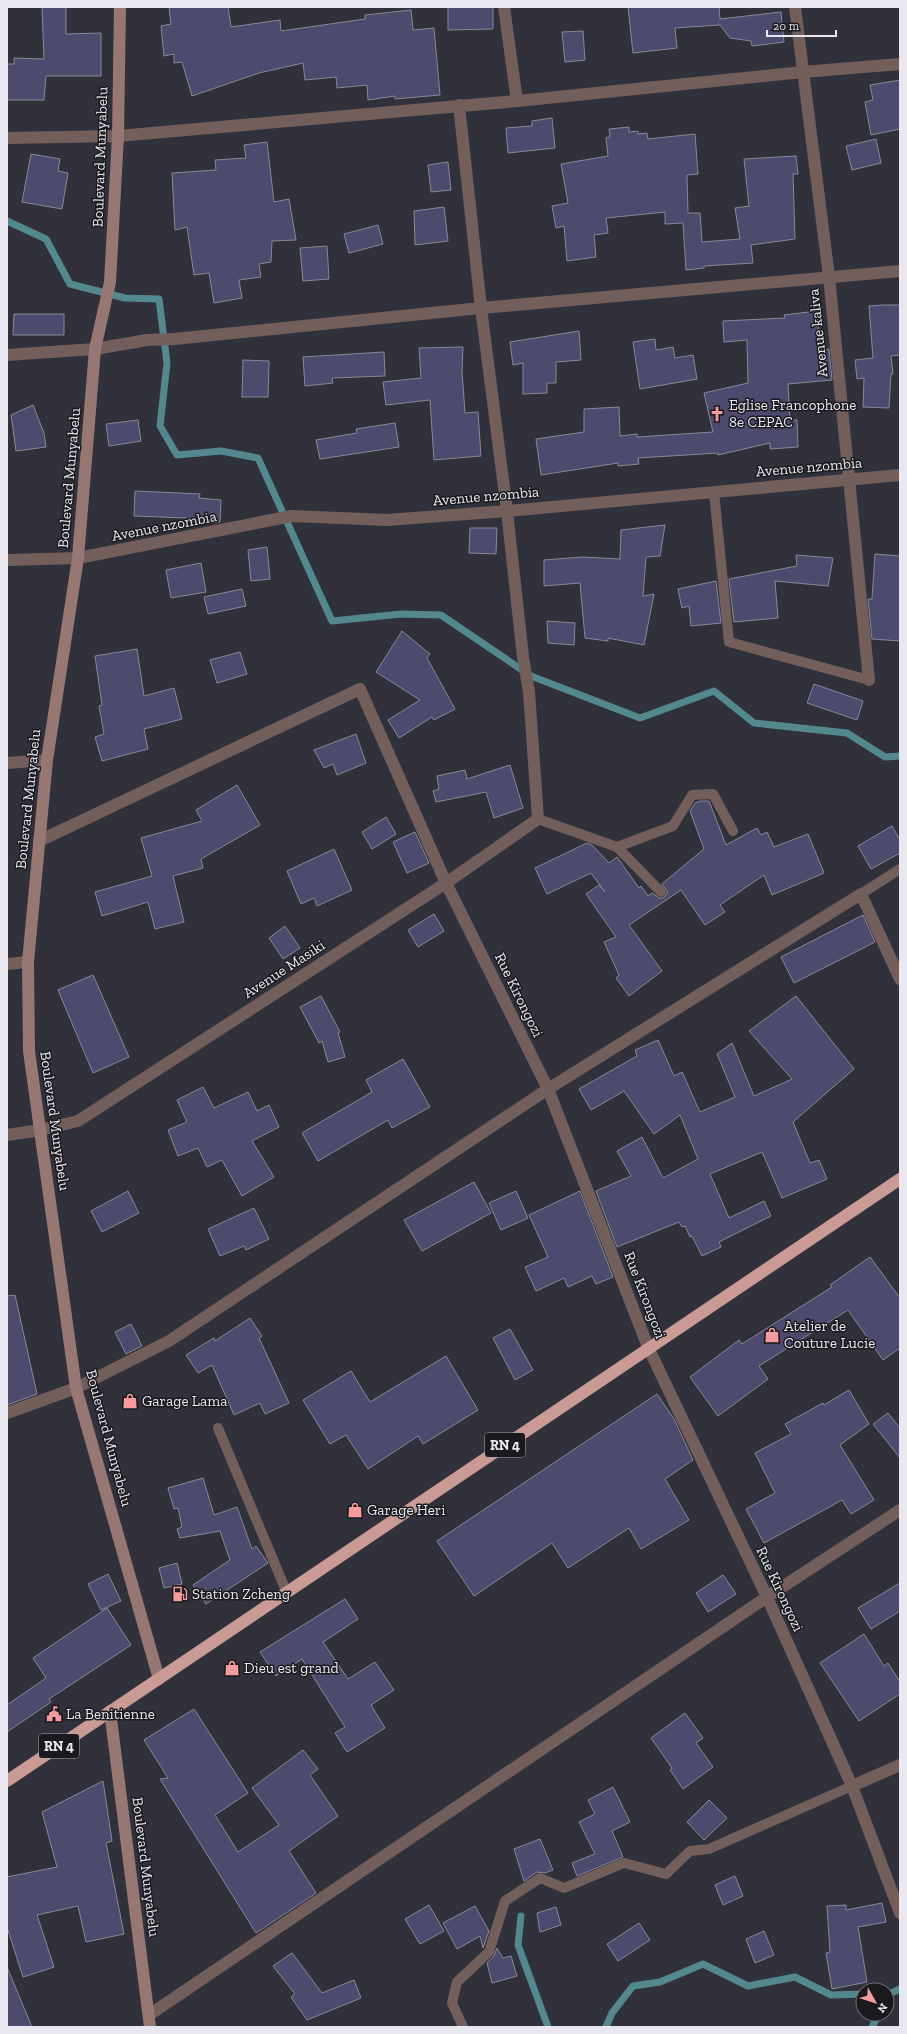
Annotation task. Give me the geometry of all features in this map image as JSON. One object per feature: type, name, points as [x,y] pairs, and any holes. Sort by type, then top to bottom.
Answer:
[{"type":"highway","name":"RN 4","points":[[7,1781],[287,1593],[648,1347],[900,1179]]},
{"type":"street","name":"Boulevard Munyabelu","points":[[120,7],[118,136],[110,282],[95,349],[78,558],[47,760],[28,962],[29,1051],[76,1388],[159,1679]]},
{"type":"street","points":[[504,7],[516,101]]},
{"type":"street","name":"Avenue kaliva","points":[[795,7],[829,278],[869,680]]},
{"type":"street","points":[[7,138],[118,136],[516,101],[803,72],[900,64]]},
{"type":"street","points":[[460,105],[481,308],[507,511],[522,657],[529,692],[538,818]]},
{"type":"street","points":[[7,355],[95,349],[147,340],[174,339],[481,308],[900,272]]},
{"type":"street","name":"Avenue nzombia","points":[[7,560],[78,558],[269,522],[292,516],[387,520],[507,511],[900,475]]},
{"type":"street","name":"Rue Kirongozi","points":[[39,840],[360,689],[446,883],[548,1089],[648,1347],[767,1597],[852,1786],[900,1913]]},
{"type":"street","points":[[7,763],[47,760]]},
{"type":"street","name":"Avenue Masiki","points":[[7,1135],[40,1130],[78,1121],[446,883],[538,818]]},
{"type":"street","points":[[7,1413],[76,1388],[169,1341],[548,1089],[861,894],[900,979]]},
{"type":"street","points":[[7,964],[28,962]]},
{"type":"street","points":[[149,2021],[767,1597],[900,1510]]},
{"type":"street","name":"Boulevard Munyabelu","points":[[110,1711],[149,2021]]},
{"type":"street","points":[[852,1786],[900,1765]]},
{"type":"lane","points":[[714,492],[729,642],[869,680]]},
{"type":"lane","points":[[617,847],[673,826],[692,795],[713,794],[733,831]]},
{"type":"lane","points":[[538,818],[617,847],[661,892]]},
{"type":"lane","points":[[861,894],[900,869]]},
{"type":"lane","points":[[218,1428],[287,1593]]},
{"type":"lane","points":[[463,2027],[452,2003],[457,1982],[489,1952],[505,1901],[540,1878],[564,1888],[624,1863],[666,1874],[690,1851],[709,1849],[852,1786]]},
{"type":"building","points":[[42,7],[66,7],[66,34],[101,33],[101,76],[46,76],[44,100],[7,100],[7,64],[14,64],[14,58],[44,59]]},
{"type":"building","points":[[169,7],[228,7],[231,27],[280,20],[281,31],[365,19],[365,15],[411,10],[413,30],[434,28],[440,95],[395,99],[395,96],[368,100],[367,85],[337,88],[336,77],[305,80],[303,63],[259,73],[192,96],[182,62],[174,63],[174,54],[164,56],[161,26],[171,24]]},
{"type":"building","points":[[448,7],[493,7],[493,29],[448,30]]},
{"type":"building","points":[[628,7],[719,7],[720,19],[781,12],[784,42],[752,46],[751,41],[730,38],[720,25],[675,28],[677,48],[633,53]]},
{"type":"building","points":[[583,31],[585,60],[565,62],[562,32]]},
{"type":"building","points":[[900,80],[900,129],[871,135],[865,102],[873,100],[870,85]]},
{"type":"building","points":[[552,118],[555,148],[508,153],[506,128],[532,126],[532,121]]},
{"type":"building","points":[[629,127],[629,132],[638,131],[638,134],[647,133],[648,139],[695,134],[698,174],[687,175],[688,213],[700,213],[702,242],[740,239],[735,208],[749,206],[744,159],[796,156],[798,174],[793,174],[795,239],[751,245],[753,263],[704,266],[704,268],[686,270],[683,223],[665,224],[665,212],[606,218],[608,233],[594,235],[596,257],[567,261],[564,226],[556,228],[552,206],[568,203],[561,164],[608,156],[606,138],[610,137],[609,129]]},
{"type":"building","points":[[876,139],[881,163],[852,170],[846,146]]},
{"type":"building","points":[[267,142],[274,202],[289,199],[296,240],[272,241],[271,262],[259,264],[261,277],[239,280],[242,298],[214,303],[209,273],[194,275],[187,227],[175,230],[172,173],[216,170],[215,160],[246,158],[244,145]]},
{"type":"building","points":[[31,154],[60,159],[58,171],[68,173],[62,209],[22,202]]},
{"type":"building","points":[[448,162],[451,190],[431,192],[428,165]]},
{"type":"building","points":[[444,207],[448,241],[415,245],[414,211]]},
{"type":"building","points":[[378,225],[383,244],[349,253],[344,234]]},
{"type":"building","points":[[327,246],[329,279],[303,281],[300,248]]},
{"type":"building","points":[[900,305],[900,355],[891,356],[893,374],[891,374],[889,408],[863,407],[864,378],[857,379],[855,360],[873,358],[869,306]]},
{"type":"building","points":[[817,311],[821,350],[829,349],[832,380],[788,384],[790,420],[797,420],[798,447],[770,449],[770,443],[718,455],[718,453],[638,458],[639,464],[618,466],[618,463],[541,475],[536,439],[584,432],[584,409],[619,407],[620,436],[637,434],[637,437],[713,432],[704,393],[748,383],[747,340],[724,342],[723,321],[785,318],[784,315]]},
{"type":"building","points":[[14,314],[64,314],[64,335],[13,335]]},
{"type":"building","points":[[579,331],[581,360],[556,362],[556,383],[547,383],[547,393],[523,394],[523,363],[513,365],[510,342]]},
{"type":"building","points":[[655,339],[656,350],[673,347],[675,358],[693,355],[697,379],[640,389],[633,342]]},
{"type":"building","points":[[463,347],[462,371],[465,413],[478,412],[481,456],[434,460],[430,400],[386,405],[383,382],[421,378],[419,348]]},
{"type":"building","points":[[384,352],[385,376],[332,378],[333,383],[305,386],[303,357]]},
{"type":"building","points":[[243,360],[269,361],[268,397],[242,397]]},
{"type":"building","points":[[33,405],[44,433],[46,447],[16,451],[11,415]]},
{"type":"building","points":[[138,420],[141,441],[109,446],[106,424]]},
{"type":"building","points":[[395,423],[399,447],[320,459],[316,440],[357,433],[356,429]]},
{"type":"building","points":[[135,491],[200,494],[199,498],[221,500],[220,522],[186,522],[186,518],[134,516]]},
{"type":"building","points":[[665,525],[660,556],[646,557],[643,596],[654,594],[644,645],[608,638],[608,641],[585,638],[580,583],[544,586],[544,560],[582,557],[620,559],[621,530]]},
{"type":"building","points":[[470,528],[497,528],[496,554],[469,553]]},
{"type":"building","points":[[267,547],[270,579],[251,581],[248,550]]},
{"type":"building","points":[[875,554],[900,556],[900,641],[872,639],[868,599],[872,599]]},
{"type":"building","points":[[796,555],[833,558],[828,586],[775,581],[778,618],[734,622],[729,579],[797,566]]},
{"type":"building","points":[[201,563],[206,592],[171,598],[166,570]]},
{"type":"building","points":[[716,581],[721,623],[691,626],[689,606],[682,608],[678,589]]},
{"type":"building","points":[[242,589],[246,606],[208,614],[204,597]]},
{"type":"building","points":[[547,621],[575,623],[574,645],[548,643]]},
{"type":"building","points":[[402,631],[430,654],[427,658],[455,709],[434,720],[432,717],[399,738],[388,720],[420,700],[376,672]]},
{"type":"building","points":[[137,649],[144,696],[174,688],[182,719],[144,729],[148,749],[102,761],[95,737],[104,734],[99,706],[102,705],[95,656]]},
{"type":"building","points":[[240,652],[247,674],[217,683],[210,660]]},
{"type":"building","points":[[814,684],[863,701],[857,720],[807,703]]},
{"type":"building","points":[[356,734],[366,763],[337,775],[333,764],[324,768],[314,750]]},
{"type":"building","points":[[510,765],[523,808],[494,818],[486,792],[436,802],[433,791],[439,789],[437,776],[465,770],[467,779]]},
{"type":"building","points":[[237,785],[260,825],[201,859],[203,868],[173,876],[184,922],[155,929],[148,902],[102,916],[95,892],[152,876],[141,838],[202,821],[196,810]]},
{"type":"building","points":[[700,801],[709,801],[726,845],[757,828],[761,835],[767,832],[774,847],[808,834],[824,873],[772,895],[764,875],[720,905],[725,912],[705,925],[681,890],[629,925],[662,971],[629,996],[616,978],[619,975],[604,942],[616,937],[586,894],[599,885],[605,892],[591,873],[547,894],[535,868],[587,843],[592,845],[609,863],[617,857],[639,888],[641,886],[648,896],[652,893],[659,898],[663,898],[667,894],[667,891],[662,884],[704,849],[690,811],[695,803]]},
{"type":"building","points":[[386,817],[396,834],[372,849],[362,832]]},
{"type":"building","points":[[892,826],[900,840],[900,853],[871,869],[858,846]]},
{"type":"building","points":[[415,832],[429,863],[407,873],[393,842]]},
{"type":"building","points":[[334,849],[352,890],[317,906],[314,898],[301,904],[287,871]]},
{"type":"building","points":[[434,914],[444,931],[418,947],[408,930]]},
{"type":"building","points":[[863,915],[875,942],[794,983],[781,957]]},
{"type":"building","points":[[285,926],[300,948],[283,959],[269,938]]},
{"type":"building","points":[[93,975],[129,1057],[93,1073],[58,990]]},
{"type":"building","points":[[321,996],[340,1032],[338,1033],[345,1057],[328,1062],[322,1041],[319,1043],[300,1007]]},
{"type":"building","points":[[796,996],[854,1069],[793,1122],[810,1163],[819,1160],[827,1179],[782,1198],[762,1152],[710,1174],[729,1218],[764,1201],[771,1216],[719,1242],[721,1247],[702,1256],[692,1236],[690,1237],[685,1226],[682,1227],[679,1222],[617,1247],[596,1191],[631,1176],[617,1151],[642,1137],[663,1178],[698,1159],[680,1115],[654,1134],[624,1091],[591,1110],[579,1089],[637,1056],[635,1050],[658,1040],[674,1076],[682,1072],[700,1112],[735,1097],[717,1054],[732,1043],[754,1096],[792,1079],[749,1031]]},
{"type":"building","points":[[403,1059],[430,1107],[392,1128],[388,1120],[318,1161],[302,1133],[372,1092],[366,1080]]},
{"type":"building","points":[[203,1087],[214,1108],[248,1092],[257,1111],[269,1105],[279,1127],[252,1141],[274,1177],[242,1196],[222,1160],[207,1167],[198,1148],[178,1156],[168,1130],[187,1122],[177,1100]]},
{"type":"building","points":[[474,1182],[491,1213],[422,1251],[404,1220]]},
{"type":"building","points":[[128,1191],[139,1213],[102,1232],[91,1211]]},
{"type":"building","points":[[516,1191],[528,1218],[501,1230],[489,1203]]},
{"type":"building","points":[[580,1191],[613,1277],[596,1284],[592,1276],[568,1287],[564,1278],[536,1291],[525,1267],[548,1257],[529,1215]]},
{"type":"building","points":[[254,1208],[269,1239],[246,1250],[244,1246],[220,1256],[208,1229]]},
{"type":"building","points":[[870,1257],[900,1298],[900,1348],[883,1360],[848,1310],[759,1366],[768,1379],[718,1416],[690,1377],[739,1340],[742,1344],[832,1287],[830,1285]]},
{"type":"building","points":[[15,1295],[37,1394],[7,1405],[7,1296]]},
{"type":"building","points":[[250,1318],[262,1336],[259,1338],[289,1403],[265,1414],[260,1403],[234,1415],[212,1365],[198,1373],[186,1355],[214,1338],[215,1341]]},
{"type":"building","points":[[131,1324],[142,1346],[126,1354],[115,1332]]},
{"type":"building","points":[[510,1329],[533,1370],[515,1380],[493,1338]]},
{"type":"building","points":[[446,1356],[478,1410],[423,1444],[418,1436],[368,1469],[346,1435],[330,1444],[303,1400],[351,1371],[370,1402]]},
{"type":"building","points":[[849,1390],[869,1424],[840,1445],[874,1500],[851,1514],[842,1500],[764,1543],[746,1509],[775,1493],[755,1453],[791,1434],[785,1424],[823,1403],[824,1405]]},
{"type":"building","points":[[657,1394],[674,1419],[693,1460],[665,1479],[689,1520],[641,1549],[629,1528],[568,1568],[552,1543],[474,1596],[437,1541]]},
{"type":"building","points":[[888,1413],[900,1428],[900,1458],[873,1424]]},
{"type":"building","points":[[203,1478],[214,1515],[237,1507],[252,1549],[256,1546],[268,1563],[206,1604],[193,1585],[230,1560],[220,1531],[180,1538],[177,1529],[182,1527],[178,1508],[174,1509],[168,1488]]},
{"type":"building","points":[[177,1563],[182,1584],[164,1588],[159,1568]]},
{"type":"building","points":[[108,1574],[121,1601],[101,1610],[88,1584]]},
{"type":"building","points":[[723,1575],[736,1594],[708,1612],[696,1593]]},
{"type":"building","points":[[900,1583],[900,1611],[871,1629],[858,1608]]},
{"type":"building","points":[[345,1599],[358,1619],[323,1642],[348,1679],[375,1662],[394,1690],[371,1705],[385,1728],[347,1752],[335,1733],[345,1727],[302,1659],[276,1676],[260,1652]]},
{"type":"building","points":[[107,1608],[131,1645],[49,1699],[51,1702],[7,1732],[7,1705],[46,1678],[33,1658]]},
{"type":"building","points":[[864,1634],[884,1666],[888,1663],[900,1682],[900,1694],[859,1721],[820,1663]]},
{"type":"building","points":[[194,1709],[248,1793],[215,1815],[238,1852],[279,1825],[252,1788],[303,1750],[318,1769],[310,1775],[338,1816],[289,1851],[316,1893],[256,1933],[160,1779],[168,1778],[144,1740]]},
{"type":"building","points":[[685,1713],[703,1738],[696,1743],[713,1767],[683,1789],[670,1770],[672,1768],[651,1738]]},
{"type":"building","points":[[103,1781],[112,1841],[106,1843],[124,1934],[86,1942],[78,1906],[37,1915],[54,1967],[23,1977],[7,1927],[7,1877],[57,1867],[42,1812]]},
{"type":"building","points":[[613,1787],[630,1822],[612,1831],[623,1857],[577,1876],[572,1863],[595,1854],[579,1822],[595,1814],[588,1800]]},
{"type":"building","points":[[709,1800],[727,1818],[704,1840],[687,1822]]},
{"type":"building","points":[[540,1839],[553,1870],[545,1873],[537,1872],[524,1881],[514,1849]]},
{"type":"building","points":[[735,1876],[743,1896],[723,1905],[715,1885]]},
{"type":"building","points":[[882,1903],[886,1922],[858,1927],[867,1982],[855,1982],[855,1984],[832,1989],[826,1953],[830,1952],[827,1906],[846,1905],[846,1910]]},
{"type":"building","points":[[429,1905],[444,1931],[420,1944],[405,1919]]},
{"type":"building","points":[[475,1906],[489,1931],[483,1948],[480,1936],[457,1949],[443,1923]]},
{"type":"building","points":[[556,1907],[561,1925],[540,1932],[537,1913]]},
{"type":"building","points":[[639,1923],[650,1940],[618,1961],[607,1944]]},
{"type":"building","points":[[764,1931],[774,1955],[755,1963],[746,1939]]},
{"type":"building","points":[[497,1948],[503,1958],[511,1956],[517,1976],[492,1983],[487,1963],[494,1956]]},
{"type":"building","points":[[292,1953],[322,1993],[354,1980],[361,1998],[307,2020],[291,1997],[295,1994],[273,1966]]},
{"type":"building","points":[[7,1967],[32,2027],[7,2027]]},
{"type":"waterway","points":[[7,221],[46,239],[70,284],[125,298],[159,299],[167,363],[160,426],[177,455],[221,451],[258,458],[332,621],[401,614],[441,615],[531,676],[640,718],[714,691],[754,723],[847,733],[885,757],[900,756]]},
{"type":"waterway","points":[[521,1916],[518,1945],[548,2027]]},
{"type":"waterway","points":[[606,2027],[612,2013],[633,1986],[660,1982],[703,1964],[748,1986],[795,1977],[831,1995],[855,1994]]},
{"type":"waterway","points":[[895,1991],[900,1989]]},
{"type":"waterway","points":[[872,2027],[875,2022]]},
{"type":"place","name":"Eglise Francophone 8e CEPAC","points":[[717,414]]},
{"type":"place","name":"Atelier de Couture Lucie","points":[[772,1335]]},
{"type":"place","name":"Garage Lama","points":[[130,1401]]},
{"type":"place","name":"Garage Heri","points":[[355,1510]]},
{"type":"place","name":"Station Zcheng","points":[[180,1594]]},
{"type":"place","name":"Dieu est grand","points":[[232,1668]]},
{"type":"place","name":"La Benitienne","points":[[54,1714]]}]
